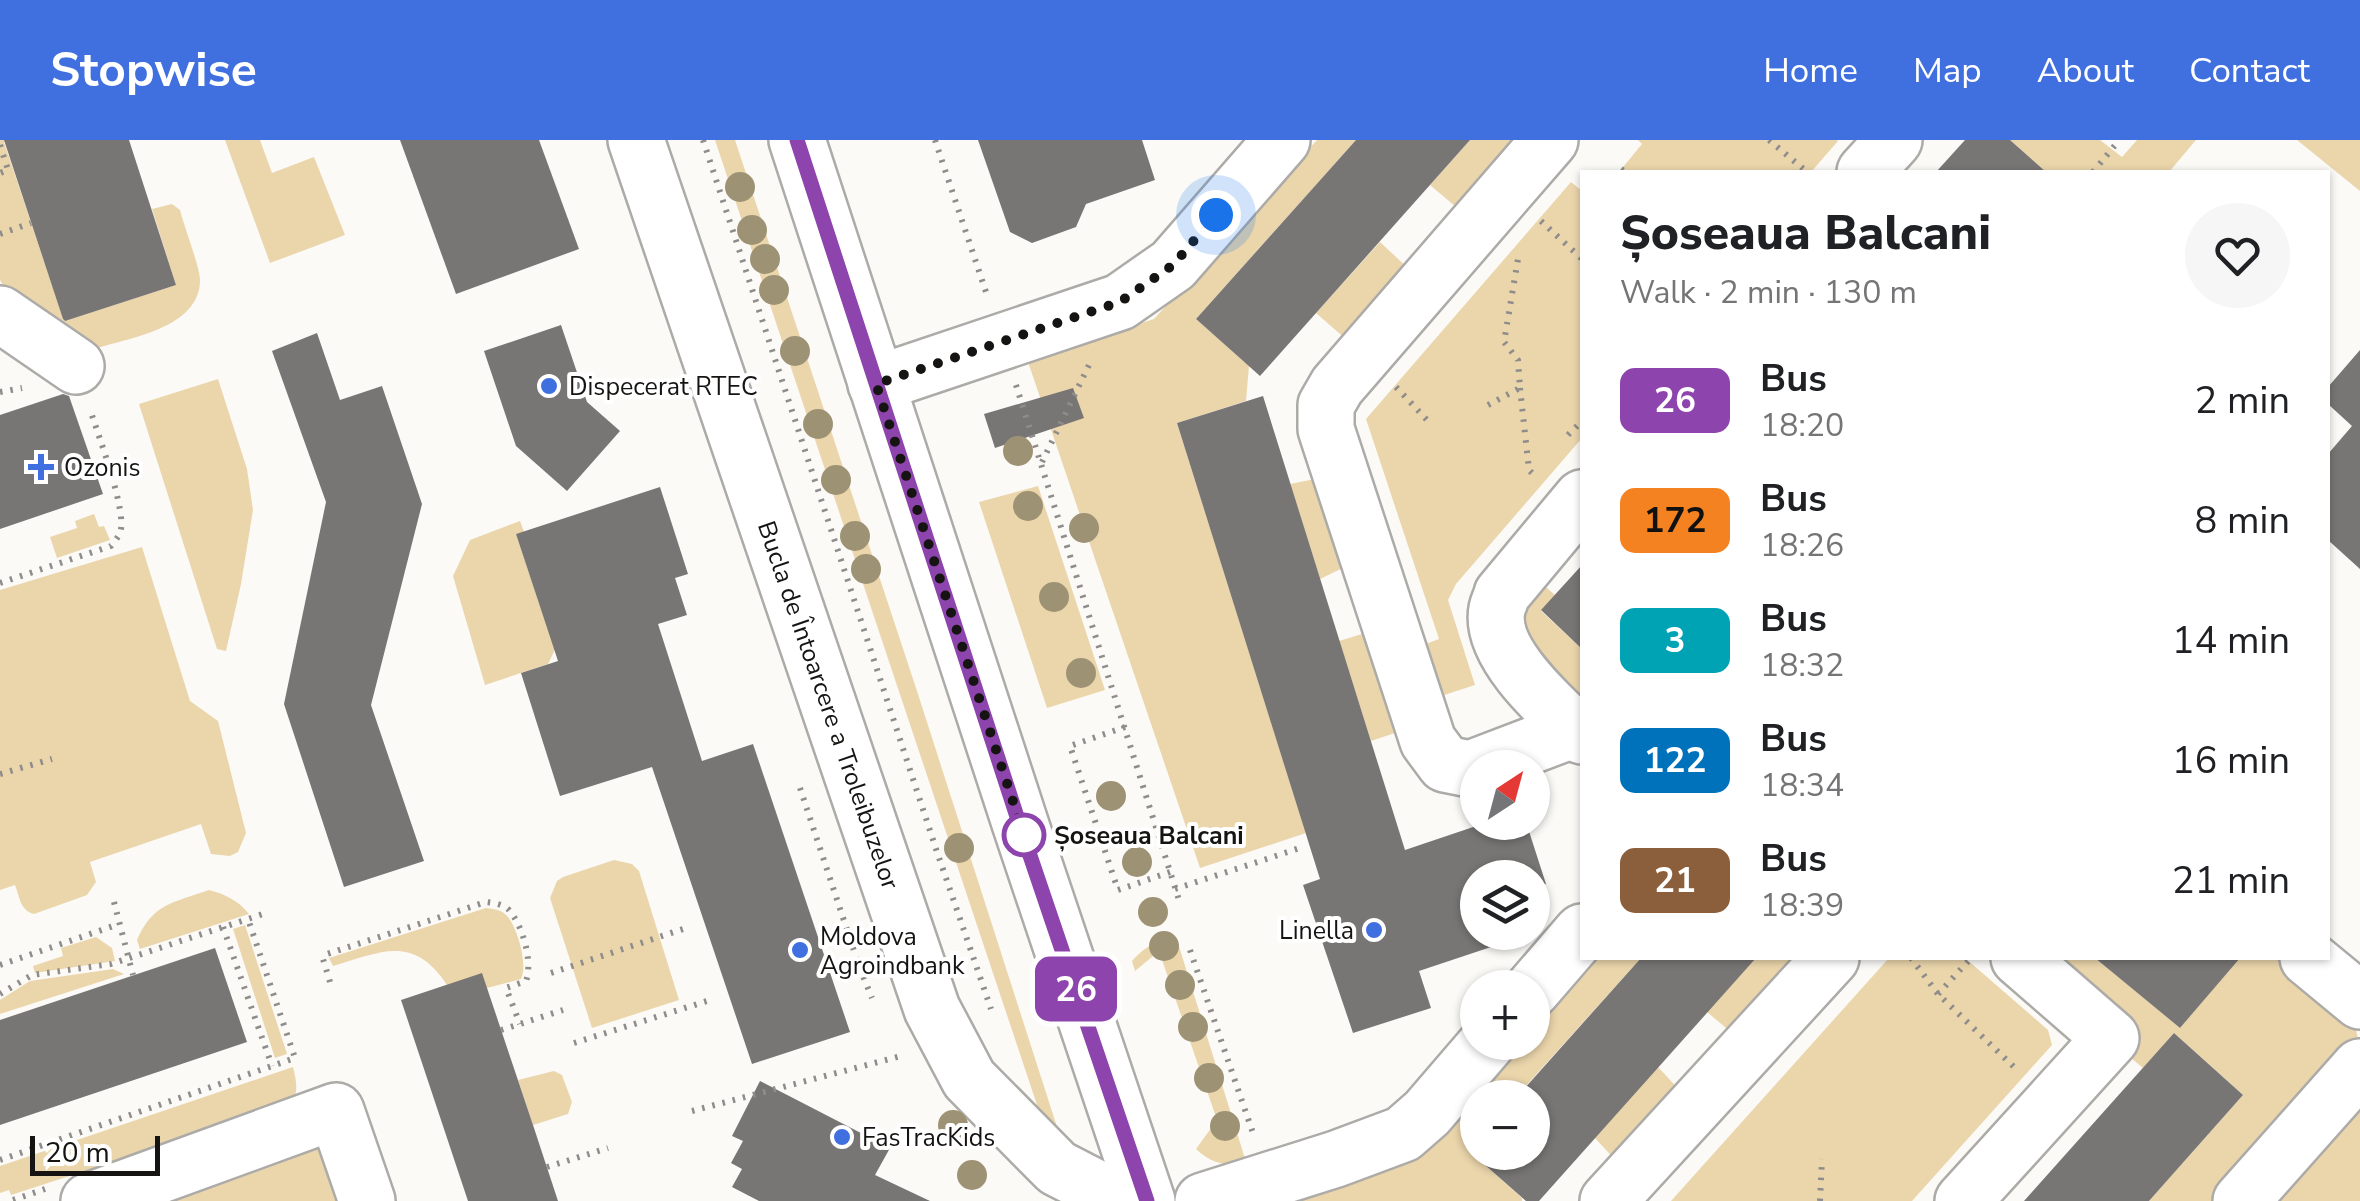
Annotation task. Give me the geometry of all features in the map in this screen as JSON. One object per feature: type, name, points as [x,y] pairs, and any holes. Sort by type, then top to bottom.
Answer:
[{"type":"main road","name":"Bucla de Întoarcere a Troleibuzelor","points":[[636,140],[932,1009],[968,1078],[1057,1168],[1121,1201]]},
{"type":"main road","points":[[797,140],[1020,826],[1147,1201]]},
{"type":"main road","points":[[876,384],[1120,302],[1173,265],[1282,140]]},
{"type":"main road","points":[[1550,140],[1337,386],[1326,405],[1326,429],[1428,741],[1445,764],[1470,769],[1579,732],[1524,680],[1507,653],[1497,627],[1496,611],[1502,594],[1577,504]]},
{"type":"main road","points":[[1867,170],[1894,140]]},
{"type":"main road","points":[[0,314],[67,386]]},
{"type":"main road","points":[[1549,970],[1580,934]]},
{"type":"main road","points":[[1608,1201],[1829,960]]},
{"type":"main road","points":[[1963,1201],[2111,1038],[2021,960]]},
{"type":"main road","points":[[2310,960],[2360,1001]]},
{"type":"main road","points":[[1203,1201],[1336,1160],[1403,1134],[1427,1113],[1473,1060]]},
{"type":"main road","points":[[2241,1201],[2360,1067]]},
{"type":"main road","points":[[89,1201],[336,1111],[367,1201]]},
{"type":"path","points":[[703,140],[992,1012]]},
{"type":"path","points":[[936,140],[992,310]]},
{"type":"path","points":[[1770,140],[1805,170]]},
{"type":"path","points":[[2095,170],[2116,144],[2115,140]]},
{"type":"path","points":[[0,144],[8,170],[0,173]]},
{"type":"path","points":[[0,234],[31,223]]},
{"type":"path","points":[[1520,246],[1504,342],[1518,360],[1529,470],[1577,504]]},
{"type":"path","points":[[1042,464],[1090,362]]},
{"type":"path","points":[[1013,377],[1179,900]]},
{"type":"path","points":[[0,392],[67,386],[108,463],[122,520],[120,534],[110,546],[0,582]]},
{"type":"path","points":[[1488,405],[1520,388]]},
{"type":"path","points":[[1568,435],[1580,423]]},
{"type":"path","points":[[1125,727],[1070,746],[1118,890],[1170,872]]},
{"type":"path","points":[[0,774],[52,759]]},
{"type":"path","points":[[1176,888],[1303,848]]},
{"type":"path","points":[[114,902],[133,975]]},
{"type":"path","points":[[330,982],[322,958],[327,954],[486,902],[498,903],[509,910],[529,957],[526,982],[506,988],[520,1024]]},
{"type":"path","points":[[0,994],[32,976],[111,964],[268,912]]},
{"type":"path","points":[[0,1160],[295,1058],[248,918]]},
{"type":"path","points":[[0,965],[119,924]]},
{"type":"path","points":[[223,928],[272,1066]]},
{"type":"path","points":[[551,973],[683,929]]},
{"type":"path","points":[[1190,950],[1271,1179]]},
{"type":"path","points":[[1912,960],[1938,994],[2052,1103]]},
{"type":"path","points":[[1938,994],[1970,960]]},
{"type":"path","points":[[574,1043],[707,1002]]},
{"type":"path","points":[[501,1030],[563,1010]]},
{"type":"path","points":[[692,1111],[901,1056]]},
{"type":"path","points":[[547,1167],[608,1148]]},
{"type":"path","points":[[1820,1201],[1822,1160]]},
{"type":"shaded area","points":[[0,140],[7,140],[4,142],[64,321],[176,285],[152,209],[172,204],[180,210],[200,279],[197,296],[189,309],[160,328],[94,349],[15,305],[0,280]]},
{"type":"shaded area","points":[[225,140],[260,140],[272,173],[314,157],[345,235],[270,263]]},
{"type":"shaded area","points":[[715,140],[735,140],[917,691],[1058,1130],[1055,1133],[1045,1129]]},
{"type":"shaded area","points":[[1317,140],[1356,140],[1196,319],[1249,366],[1246,401],[1177,423],[1306,833],[1200,868],[1027,359],[1154,319]]},
{"type":"shaded area","points":[[1470,140],[1520,140],[1462,212],[1430,185]]},
{"type":"shaded area","points":[[1638,140],[1838,141],[1813,170],[1621,170],[1642,144]]},
{"type":"shaded area","points":[[2010,140],[2100,140],[2122,157],[2137,140],[2196,140],[2171,170],[2044,170]]},
{"type":"shaded area","points":[[2297,140],[2360,140],[2360,191]]},
{"type":"shaded area","points":[[1571,182],[1580,189],[1580,440],[1456,584],[1448,600],[1475,685],[1432,699],[1415,648],[1439,639],[1366,419]]},
{"type":"shaded area","points":[[1380,242],[1412,272],[1348,341],[1316,313]]},
{"type":"shaded area","points":[[218,379],[247,469],[253,510],[226,651],[217,649],[139,404]]},
{"type":"shaded area","points":[[1321,480],[1351,564],[1320,579],[1290,484]]},
{"type":"shaded area","points":[[1038,486],[1105,690],[1047,708],[979,502]]},
{"type":"shaded area","points":[[94,514],[110,540],[57,558],[50,537],[77,528],[75,521]]},
{"type":"shaded area","points":[[520,521],[524,532],[516,534],[544,618],[563,633],[548,664],[485,685],[453,576],[470,540]]},
{"type":"shaded area","points":[[142,547],[190,701],[218,721],[246,833],[238,852],[230,856],[211,854],[201,824],[90,862],[96,882],[87,895],[34,914],[23,906],[15,885],[0,890],[0,590]]},
{"type":"shaded area","points":[[1532,575],[1555,595],[1541,611],[1580,647],[1580,702],[1520,651],[1520,597]]},
{"type":"shaded area","points":[[1375,630],[1407,723],[1395,733],[1371,741],[1339,641]]},
{"type":"shaded area","points":[[614,860],[632,864],[639,871],[679,1000],[592,1028],[550,898],[563,877]]},
{"type":"shaded area","points":[[209,890],[241,905],[249,914],[140,949],[137,940],[157,911]]},
{"type":"shaded area","points":[[486,908],[504,913],[512,923],[523,956],[521,979],[487,988],[447,985],[422,959],[396,951],[333,966],[329,958]]},
{"type":"shaded area","points":[[245,925],[287,1054],[275,1058],[233,929]]},
{"type":"shaded area","points":[[96,937],[112,948],[115,961],[35,973],[33,966],[63,956],[61,948]]},
{"type":"shaded area","points":[[1177,940],[1247,1165],[1220,1163],[1196,1149],[1217,1120],[1159,951],[1135,971],[1132,961],[1147,947]]},
{"type":"shaded area","points":[[1587,960],[1639,960],[1550,1059],[1550,1001]]},
{"type":"shaded area","points":[[1754,960],[1796,960],[1732,1033],[1707,1012]]},
{"type":"shaded area","points":[[1887,960],[1967,960],[2048,1030],[2052,1045],[1912,1201],[1671,1201]]},
{"type":"shaded area","points":[[2048,960],[2097,960],[2180,1028],[2237,960],[2282,960],[2355,1023],[2359,1045],[2220,1201],[2149,1201],[2243,1095],[2174,1033],[2143,1068],[2125,1053],[2138,1036]]},
{"type":"shaded area","points":[[113,969],[124,974],[0,1014],[0,1000],[30,981]]},
{"type":"shaded area","points":[[1487,1060],[1549,1060],[1531,1080],[1460,1080],[1460,1170],[1490,1170],[1522,1201],[1301,1201],[1297,1189]]},
{"type":"shaded area","points":[[293,1067],[294,1101],[285,1106],[11,1195],[9,1190],[0,1193],[0,1166]]},
{"type":"shaded area","points":[[1658,1067],[1683,1094],[1619,1164],[1595,1138]]},
{"type":"shaded area","points":[[554,1071],[562,1075],[572,1102],[568,1114],[533,1125],[518,1080]]},
{"type":"shaded area","points":[[2360,1098],[2360,1201],[2268,1201]]},
{"type":"shaded area","points":[[322,1143],[356,1201],[130,1201]]},
{"type":"building","points":[[4,140],[129,140],[176,285],[65,321]]},
{"type":"building","points":[[400,140],[539,140],[579,249],[456,294]]},
{"type":"building","points":[[978,140],[1142,140],[1155,180],[1086,204],[1076,227],[1032,243],[1010,232]]},
{"type":"building","points":[[1356,140],[1470,140],[1260,376],[1196,319]]},
{"type":"building","points":[[1965,140],[2010,140],[2044,170],[1938,170]]},
{"type":"building","points":[[561,325],[587,402],[620,431],[567,491],[516,446],[484,351]]},
{"type":"building","points":[[317,333],[340,400],[382,386],[422,504],[371,705],[424,861],[344,887],[284,704],[326,502],[272,351]]},
{"type":"building","points":[[2360,350],[2360,569],[2330,542],[2330,452],[2352,426],[2330,406],[2330,385]]},
{"type":"building","points":[[1073,388],[1084,418],[995,448],[984,414]]},
{"type":"building","points":[[63,394],[69,396],[103,494],[0,529],[0,415]]},
{"type":"building","points":[[1263,396],[1405,850],[1460,831],[1460,840],[1532,840],[1538,860],[1460,860],[1460,950],[1482,950],[1419,971],[1431,1008],[1353,1033],[1303,885],[1320,879],[1177,423]]},
{"type":"building","points":[[660,487],[688,574],[675,578],[687,615],[658,624],[702,761],[753,744],[850,1032],[752,1064],[652,767],[560,796],[521,673],[558,661],[516,534]]},
{"type":"building","points":[[1580,567],[1580,647],[1541,610]]},
{"type":"building","points":[[215,948],[247,1042],[0,1125],[0,1020]]},
{"type":"building","points":[[1639,960],[1754,960],[1539,1201],[1526,1201],[1491,1170],[1550,1170],[1550,1080],[1532,1080]]},
{"type":"building","points":[[2097,960],[2238,960],[2180,1028]]},
{"type":"building","points":[[482,973],[558,1201],[468,1201],[401,1000]]},
{"type":"building","points":[[2174,1033],[2243,1095],[2149,1201],[2024,1201]]},
{"type":"building","points":[[760,1081],[890,1148],[875,1175],[930,1201],[759,1201],[732,1187],[742,1169],[731,1163],[743,1141],[732,1136]]},
{"type":"bus line","name":"26","points":[[797,140],[1020,826],[1147,1201]]},
{"type":"place","name":"Dispecerat RTEC","points":[[549,386]]},
{"type":"place","name":"Ozonis","points":[[41,467]]},
{"type":"place","name":"Șoseaua Balcani","points":[[1024,835]]},
{"type":"place","name":"Linella","points":[[1374,930]]},
{"type":"place","name":"Moldova Agroindbank","points":[[800,950]]},
{"type":"place","name":"FasTracKids","points":[[842,1137]]},
{"type":"route","points":[[1024,835],[876,384],[1120,302],[1173,265],[1216,215]]}]
